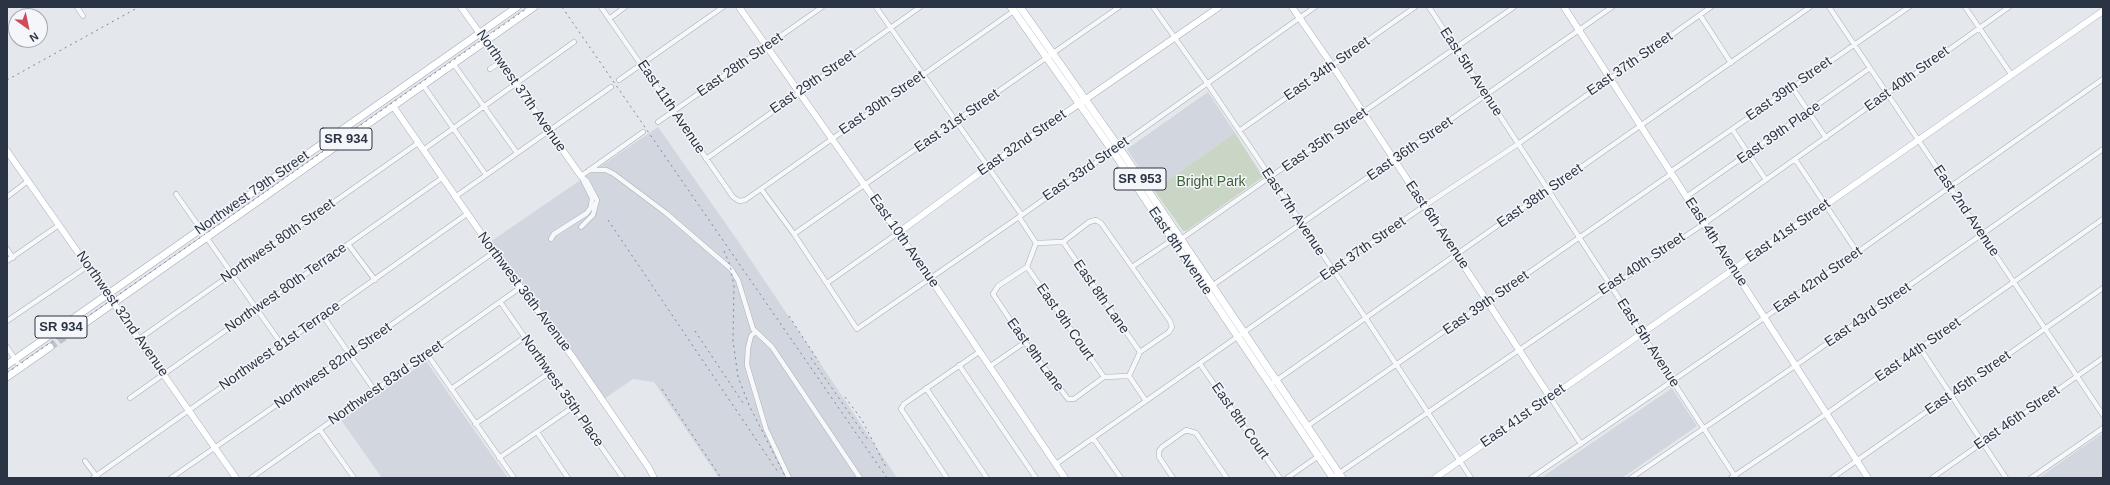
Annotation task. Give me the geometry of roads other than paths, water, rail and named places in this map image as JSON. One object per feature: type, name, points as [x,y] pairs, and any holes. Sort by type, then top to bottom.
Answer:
[{"type":"main road","name":"Northwest 79th Street","points":[[7,365],[517,7]]},
{"type":"main road","name":"Northwest 79th Street","points":[[78,328],[534,7]]},
{"type":"main road","name":"East 8th Avenue","points":[[1017,8],[1213,286],[1241,335]]},
{"type":"main road","name":"East 8th Avenue","points":[[1115,148],[1172,240],[1206,290],[1241,335],[1336,477]]},
{"type":"main road","name":"SR 934","points":[[7,377],[50,347]]},
{"type":"street","points":[[77,7],[83,16]]},
{"type":"street","name":"Northwest 37th Avenue","points":[[461,7],[580,176],[592,198],[591,207],[587,213],[554,234],[551,239]]},
{"type":"street","name":"East 11th Avenue","points":[[601,7],[733,197],[739,201],[745,200]]},
{"type":"street","points":[[609,19],[625,7]]},
{"type":"street","points":[[619,80],[723,7]]},
{"type":"street","name":"East 10th Avenue","points":[[739,7],[798,93],[930,278],[1065,478]]},
{"type":"street","name":"East 28th Street","points":[[658,122],[822,7]]},
{"type":"street","points":[[876,7],[988,166],[1036,243]]},
{"type":"street","name":"East 29th Street","points":[[706,159],[920,7]]},
{"type":"street","name":"East 31st Street","points":[[794,234],[1119,7]]},
{"type":"street","name":"East 7th Avenue","points":[[1153,7],[1176,37],[1270,179],[1365,317],[1471,478]]},
{"type":"street","name":"East 32nd Street","points":[[827,283],[898,233],[988,166],[1219,7]]},
{"type":"street","name":"East 6th Avenue","points":[[1292,7],[1332,65],[1581,444]]},
{"type":"street","name":"East 33rd Street","points":[[827,283],[857,329],[1020,216],[1315,7]]},
{"type":"street","name":"East 34th Street","points":[[1239,131],[1415,7]]},
{"type":"street","name":"East 5th Avenue","points":[[1428,7],[1580,238],[1734,477]]},
{"type":"street","name":"East 35th Street","points":[[1181,240],[1514,7]]},
{"type":"street","name":"East 4th Avenue","points":[[1564,7],[1868,478]]},
{"type":"street","name":"East 36th Street","points":[[1206,290],[1394,161],[1612,7]]},
{"type":"street","name":"East 37th Street","points":[[1056,464],[1424,206],[1518,144],[1711,7]]},
{"type":"street","name":"East 38th Street","points":[[1273,382],[1810,7]]},
{"type":"street","name":"East 2nd Avenue","points":[[1829,7],[2103,415]]},
{"type":"street","name":"East 39th Street","points":[[1304,429],[1580,238],[1671,173],[1683,162],[1909,7]]},
{"type":"street","points":[[1964,7],[2011,74]]},
{"type":"street","name":"East 40th Street","points":[[1336,477],[1518,349],[1766,180],[1978,27],[2009,7]]},
{"type":"street","name":"East 30th Street","points":[[745,200],[1017,8]]},
{"type":"street","name":"East 41st Street","points":[[1434,478],[1642,334],[2103,10]]},
{"type":"street","points":[[1700,15],[1731,63]]},
{"type":"street","points":[[423,150],[574,42]]},
{"type":"street","points":[[490,69],[501,62]]},
{"type":"street","points":[[453,63],[516,153]]},
{"type":"street","name":"East 39th Place","points":[[1686,197],[1870,68]]},
{"type":"street","name":"East 42nd Street","points":[[1532,478],[1764,318],[2103,79]]},
{"type":"street","points":[[423,85],[486,175]]},
{"type":"street","points":[[455,197],[611,87]]},
{"type":"street","points":[[1792,87],[1826,138]]},
{"type":"street","name":"Northwest 36th Avenue","points":[[393,106],[494,252],[572,356],[649,468],[651,477]]},
{"type":"street","points":[[1732,129],[1766,180]]},
{"type":"street","points":[[580,176],[643,132]]},
{"type":"street","name":"Northwest 80th Street","points":[[139,339],[418,143]]},
{"type":"street","name":"East 43rd Street","points":[[1631,478],[1795,366],[2103,150]]},
{"type":"street","name":"Northwest 32nd Avenue","points":[[7,151],[236,478]]},
{"type":"street","points":[[1795,159],[1857,252]]},
{"type":"street","points":[[589,170],[603,169],[614,174],[666,213],[728,265],[737,278],[751,324],[755,332],[772,347],[860,478]]},
{"type":"street","name":"Northwest 37th Avenue","points":[[580,176],[587,181],[597,200],[593,215],[581,227]]},
{"type":"street","name":"Northwest 80th Terrace","points":[[130,398],[442,178]]},
{"type":"street","points":[[7,196],[28,181]]},
{"type":"street","points":[[761,189],[827,283]]},
{"type":"street","points":[[176,194],[282,344]]},
{"type":"street","name":"Northwest 81st Terrace","points":[[95,477],[467,214]]},
{"type":"street","name":"East 44th Street","points":[[1734,477],[2103,219]]},
{"type":"street","points":[[1036,243],[1063,242],[1089,222],[1096,220],[1101,222],[1170,321],[1172,327],[1169,332],[1140,352],[1130,376]]},
{"type":"street","points":[[7,261],[58,225]]},
{"type":"street","points":[[1132,266],[1172,240],[1181,240]]},
{"type":"street","name":"East 8th Lane","points":[[1063,242],[1140,352]]},
{"type":"street","points":[[1027,268],[1036,243]]},
{"type":"street","points":[[348,244],[375,280]]},
{"type":"street","points":[[7,249],[13,258]]},
{"type":"street","name":"Northwest 82nd Street","points":[[171,478],[494,252]]},
{"type":"street","points":[[7,321],[88,266]]},
{"type":"street","name":"East 9th Lane","points":[[1027,268],[998,286],[993,294],[1025,342],[1068,399],[1074,399],[1104,377]]},
{"type":"street","name":"East 9th Court","points":[[1027,268],[1104,377]]},
{"type":"street","name":"Northwest 83rd Street","points":[[251,478],[374,390],[501,303],[521,287]]},
{"type":"street","name":"East 45th Street","points":[[1832,478],[2103,288]]},
{"type":"street","name":"Northwest 35th Place","points":[[501,303],[623,478]]},
{"type":"street","points":[[323,316],[374,390]]},
{"type":"street","points":[[755,332],[751,336],[748,348],[747,365],[766,429],[789,478]]},
{"type":"street","points":[[451,389],[525,337]]},
{"type":"street","points":[[989,367],[1025,342]]},
{"type":"street","points":[[7,347],[21,368]]},
{"type":"street","points":[[1920,348],[2006,478]]},
{"type":"street","points":[[947,478],[901,409],[904,404],[979,352]]},
{"type":"street","points":[[427,354],[514,478]]},
{"type":"street","name":"East 46th Street","points":[[1932,478],[2103,358]]},
{"type":"street","name":"East 8th Court","points":[[1200,364],[1280,478]]},
{"type":"street","points":[[959,365],[1036,478]]},
{"type":"street","points":[[475,424],[548,372]]},
{"type":"street","points":[[1104,377],[1130,376]]},
{"type":"street","points":[[1130,376],[1146,401]]},
{"type":"street","points":[[926,388],[987,478]]},
{"type":"street","points":[[499,458],[573,407]]},
{"type":"street","points":[[2032,478],[2103,428]]},
{"type":"street","points":[[320,430],[354,478]]},
{"type":"street","points":[[1173,478],[1159,457],[1159,451],[1162,447],[1186,430],[1192,431],[1227,478]]},
{"type":"street","points":[[537,432],[568,478]]},
{"type":"street","points":[[1093,438],[1121,478]]},
{"type":"street","points":[[1287,478],[1321,454]]},
{"type":"street","points":[[85,461],[95,477]]},
{"type":"tunnel","points":[[50,347],[78,328]]},
{"type":"railway","points":[[7,80],[139,7]]},
{"type":"railway","points":[[7,373],[529,7]]},
{"type":"railway","points":[[562,7],[887,478]]},
{"type":"railway","points":[[608,220],[778,472]]},
{"type":"railway","points":[[724,251],[730,265],[734,286],[733,341],[738,377],[749,405],[786,478]]},
{"type":"railway","points":[[789,316],[819,362]]},
{"type":"railway","points":[[695,331],[743,403]]},
{"type":"railway","points":[[811,358],[868,440]]},
{"type":"railway","points":[[662,389],[721,478]]},
{"type":"railway","points":[[845,397],[862,420],[886,467]]},
{"type":"park label","name":"Bright Park","points":[[1211,182]]}]
